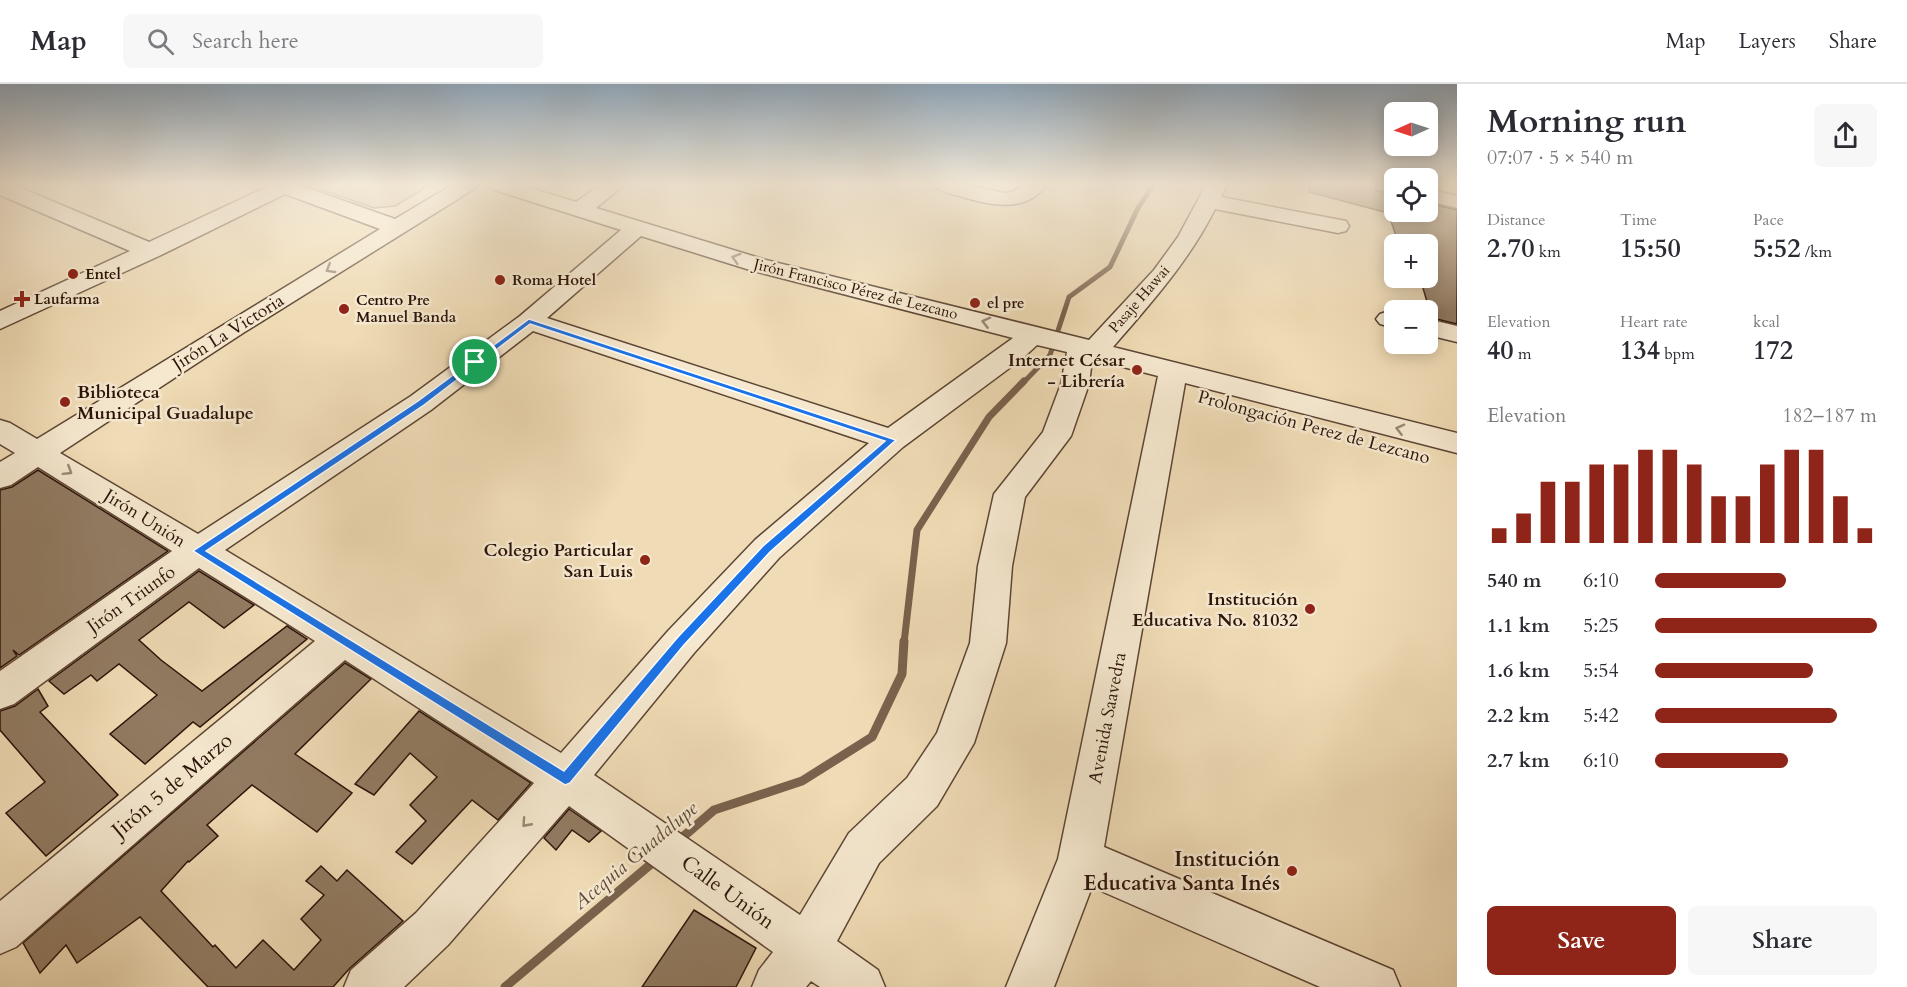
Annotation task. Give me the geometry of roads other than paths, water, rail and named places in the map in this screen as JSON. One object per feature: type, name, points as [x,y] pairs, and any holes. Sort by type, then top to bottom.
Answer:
[{"type":"street","points":[[96,227],[152,251]]},
{"type":"street","points":[[0,321],[152,251],[193,227]]},
{"type":"street","name":"Jirón Francisco Pérez de Lezcano","points":[[634,227],[758,265],[1062,341],[1172,380]]},
{"type":"street","name":"Pasaje Hawai","points":[[368,987],[432,929],[565,779],[681,642],[767,549],[892,440],[1014,352],[1062,341],[1162,275],[1195,227]]},
{"type":"street","name":"Jirón La Victoria","points":[[0,477],[234,327],[398,228]]},
{"type":"street","name":"Jirón Triunfo","points":[[0,692],[198,551],[421,403],[529,321],[637,228]]},
{"type":"street","points":[[529,321],[892,440]]},
{"type":"street","points":[[1438,329],[1457,334]]},
{"type":"street","points":[[776,987],[807,948],[864,848],[922,792],[954,743],[988,643],[995,566],[1010,494],[1056,436],[1075,384],[1062,341]]},
{"type":"street","name":"Prolongación Perez de Lezcano","points":[[1172,380],[1457,443]]},
{"type":"street","name":"Prolongación Perez de Lezcano","points":[[1172,380],[1457,466]]},
{"type":"street","name":"Avenida Saavedra","points":[[1030,987],[1080,859],[1172,380]]},
{"type":"street","name":"Jirón Unión","points":[[0,430],[343,639],[565,779]]},
{"type":"street","name":"Jirón 5 de Marzo","points":[[0,931],[343,639]]},
{"type":"street","name":"Calle Unión","points":[[565,779],[861,987]]},
{"type":"street","points":[[1080,859],[1376,987]]},
{"type":"waterway","name":"Acequia Guadalupe","points":[[1023,383],[1050,355],[1069,297],[1110,267],[1129,227]]},
{"type":"waterway","name":"Acequia Guadalupe","points":[[904,643],[917,530],[989,417],[1024,381]]},
{"type":"waterway","name":"Acequia Guadalupe","points":[[677,842],[714,810],[802,781],[872,737],[902,674],[904,641]]},
{"type":"waterway","name":"Acequia Guadalupe","points":[[505,987],[657,859]]},
{"type":"place","name":"Entel","points":[[73,274]]},
{"type":"place","name":"Roma Hotel","points":[[500,280]]},
{"type":"place","name":"Laufarma","points":[[22,299]]},
{"type":"place","name":"el pre","points":[[975,303]]},
{"type":"place","name":"Centro Pre Manuel Banda","points":[[344,309]]},
{"type":"place","name":"Internet César - Librería","points":[[1137,370]]},
{"type":"place","name":"Biblioteca Municipal Guadalupe","points":[[65,402]]},
{"type":"place","name":"Colegio Particular San Luis","points":[[645,560]]},
{"type":"place","name":"Institución Educativa No. 81032","points":[[1310,609]]},
{"type":"place","name":"Institución Educativa Santa Inés","points":[[1292,871]]}]
